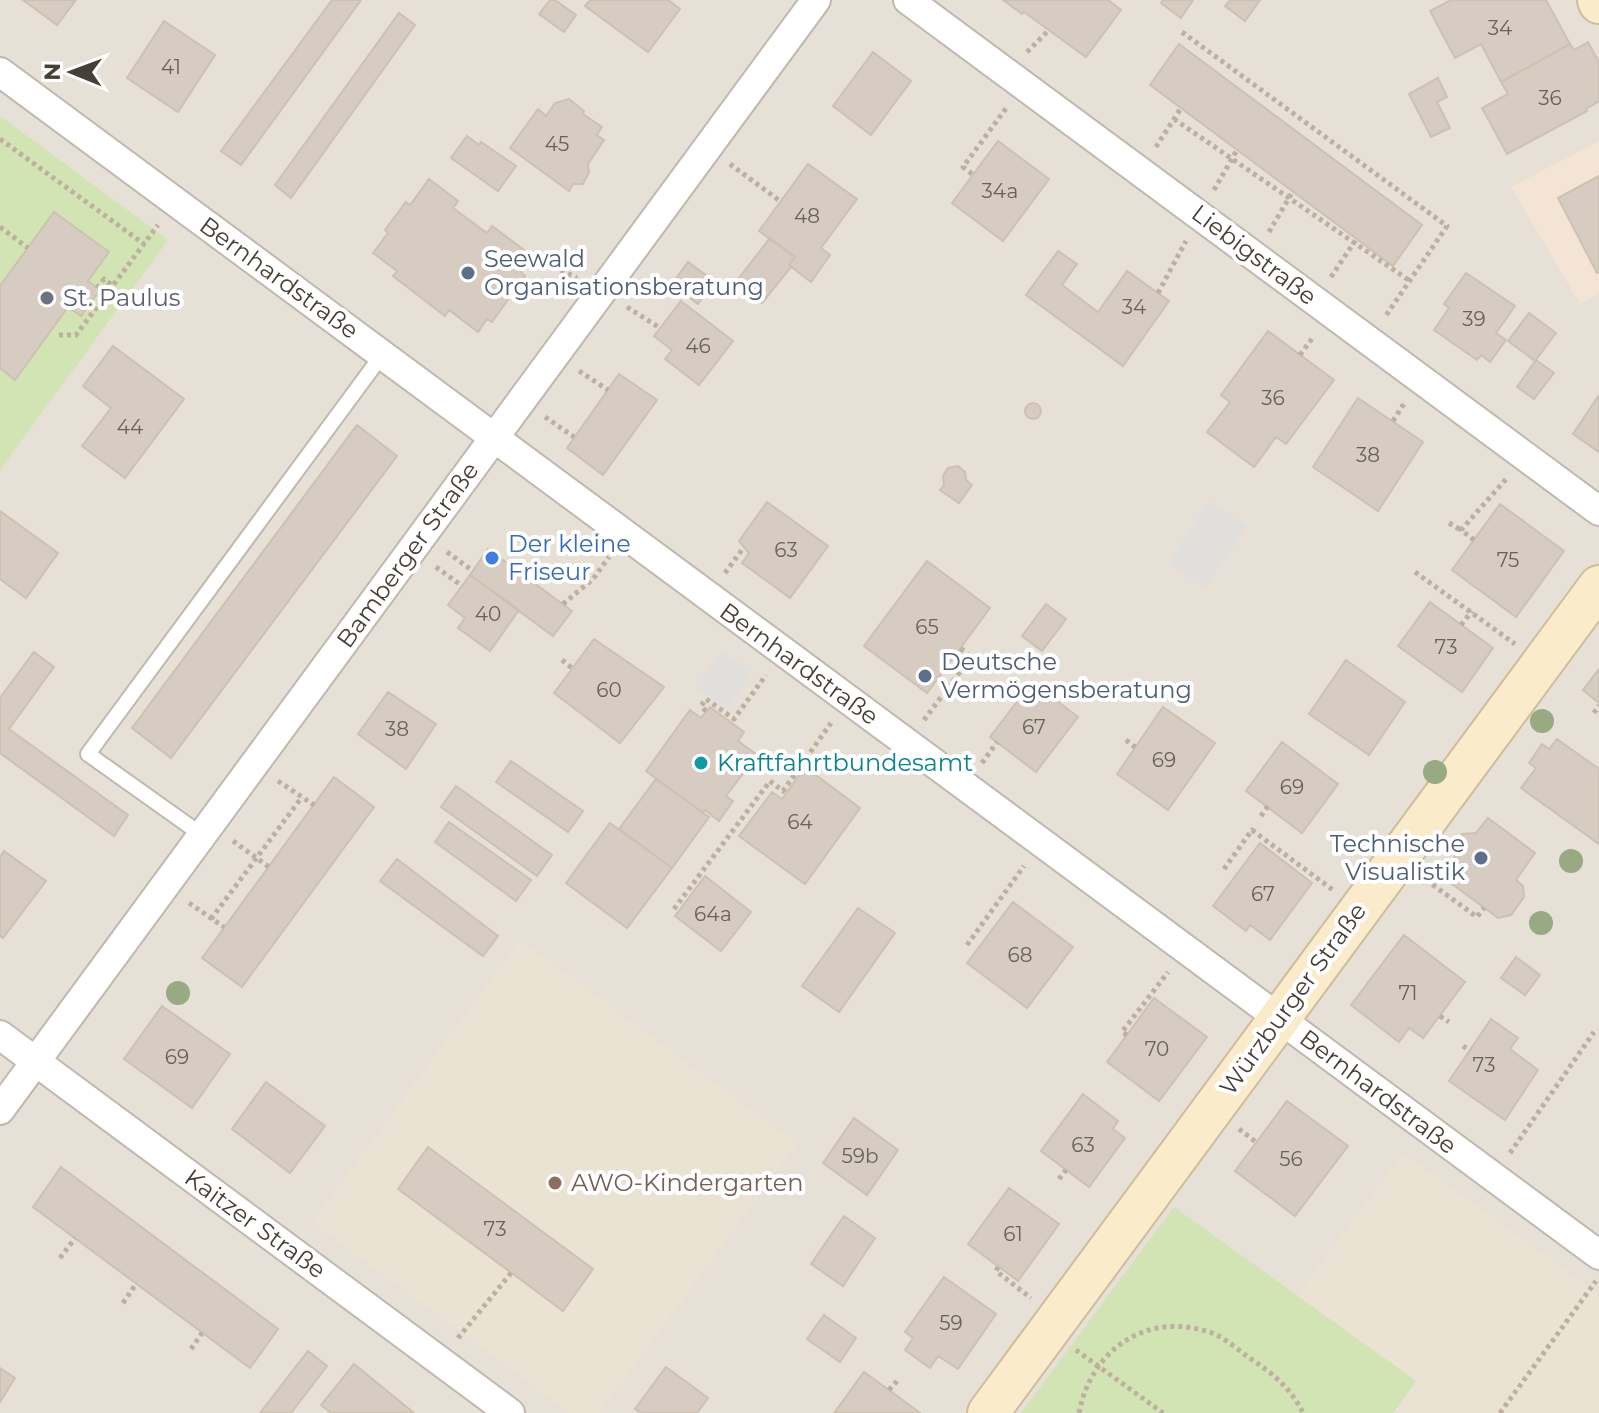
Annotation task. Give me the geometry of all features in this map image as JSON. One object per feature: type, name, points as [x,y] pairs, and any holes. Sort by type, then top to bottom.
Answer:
[{"type":"street","name":"Bamberger Straße","points":[[0,1110],[816,0]]},
{"type":"street","name":"Liebigstraße","points":[[908,0],[1599,511]]},
{"type":"street","name":"Bernhardstraße","points":[[0,72],[1599,1255]]},
{"type":"street","name":"Würzburger Straße","points":[[988,1413],[1064,1332],[1279,1019],[1599,586]]},
{"type":"street","name":"Kaitzer Straße","points":[[0,1035],[510,1413]]},
{"type":"lane","points":[[206,829],[88,754],[382,355]]},
{"type":"path","points":[[1182,32],[1447,226],[1369,341]]},
{"type":"path","points":[[1159,144],[1181,108]]},
{"type":"path","points":[[1174,119],[1291,194],[1410,281]]},
{"type":"path","points":[[972,174],[963,167],[995,123]]},
{"type":"path","points":[[0,139],[144,244]]},
{"type":"path","points":[[707,148],[780,201]]},
{"type":"path","points":[[1216,187],[1237,150]]},
{"type":"path","points":[[1272,227],[1291,194]]},
{"type":"path","points":[[59,335],[76,335],[175,202]]},
{"type":"path","points":[[0,227],[28,248]]},
{"type":"path","points":[[1335,271],[1355,241]]},
{"type":"path","points":[[532,256],[603,290],[660,328]]},
{"type":"path","points":[[97,288],[104,279],[113,286]]},
{"type":"path","points":[[1461,530],[1526,457]]},
{"type":"path","points":[[1449,523],[1474,540]]},
{"type":"path","points":[[563,604],[593,579],[625,535]]},
{"type":"path","points":[[1415,572],[1542,662]]},
{"type":"path","points":[[1461,625],[1472,611]]},
{"type":"path","points":[[907,743],[971,657],[960,648]]},
{"type":"path","points":[[706,711],[701,706],[706,699],[734,719],[783,651]]},
{"type":"path","points":[[562,660],[572,668]]},
{"type":"path","points":[[674,909],[770,781],[783,791],[848,700]]},
{"type":"path","points":[[1594,713],[1599,705]]},
{"type":"path","points":[[1126,740],[1135,747]]},
{"type":"path","points":[[254,765],[314,805]]},
{"type":"path","points":[[211,919],[302,797]]},
{"type":"path","points":[[1261,816],[1268,806]]},
{"type":"path","points":[[206,829],[269,867]]},
{"type":"path","points":[[1224,869],[1252,830],[1360,910]]},
{"type":"path","points":[[967,945],[1041,843]]},
{"type":"path","points":[[1437,863],[1447,871],[1455,860]]},
{"type":"path","points":[[1421,877],[1477,917],[1484,908]]},
{"type":"path","points":[[165,886],[224,927]]},
{"type":"path","points":[[1462,906],[1466,900]]},
{"type":"path","points":[[1127,1035],[1122,1032],[1185,949]]},
{"type":"path","points":[[1440,1016],[1449,1022]]},
{"type":"path","points":[[1493,1177],[1594,1032]]},
{"type":"path","points":[[1463,1046],[1470,1051]]},
{"type":"path","points":[[1059,1179],[1066,1170]]},
{"type":"path","points":[[60,1258],[75,1238]]},
{"type":"path","points":[[998,1267],[996,1271],[1097,1365],[1163,1413]]},
{"type":"path","points":[[439,1361],[511,1273]]},
{"type":"path","points":[[123,1303],[136,1284]]},
{"type":"path","points":[[1500,1413],[1591,1288]]},
{"type":"path","points":[[1079,1413],[1083,1391],[1097,1365],[1118,1345],[1139,1333],[1162,1327],[1189,1327],[1215,1334],[1270,1371],[1294,1395],[1303,1413]]},
{"type":"path","points":[[191,1349],[202,1333]]},
{"type":"path","points":[[889,1390],[898,1380]]},
{"type":"shaded area","points":[[0,0],[1599,0],[1599,1413],[0,1413]]},
{"type":"shaded area","points":[[1599,141],[1599,294],[1580,304],[1511,187]]},
{"type":"shaded area","points":[[1210,501],[1247,526],[1205,588],[1168,563]]},
{"type":"shaded area","points":[[722,651],[752,673],[726,710],[695,687]]},
{"type":"shaded area","name":"AWO-Kindergarten","points":[[520,940],[797,1144],[599,1413],[570,1413],[312,1222]]},
{"type":"shaded area","points":[[1403,1153],[1599,1294],[1599,1413],[1393,1413],[1416,1381],[1297,1296]]},
{"type":"green space","points":[[0,116],[168,240],[0,470]]},
{"type":"green space","points":[[1174,1207],[1416,1381],[1393,1413],[1021,1413]]},
{"type":"building","points":[[23,0],[76,0],[57,25]]},
{"type":"building","points":[[332,0],[361,0],[241,165],[221,151]]},
{"type":"building","points":[[550,0],[555,0],[576,15],[564,32],[539,14]]},
{"type":"building","points":[[590,0],[668,0],[680,9],[648,52],[585,6]]},
{"type":"building","points":[[1003,0],[1108,0],[1121,10],[1086,57]]},
{"type":"building","points":[[1163,0],[1193,0],[1181,18],[1161,3]]},
{"type":"building","points":[[1230,0],[1260,0],[1245,21],[1225,6]]},
{"type":"building","points":[[1451,0],[1546,0],[1570,44],[1501,82],[1481,44],[1455,58],[1430,11]]},
{"type":"building","points":[[399,13],[415,25],[291,198],[275,185]]},
{"type":"building","points":[[164,21],[215,55],[178,112],[127,78]]},
{"type":"building","points":[[1588,42],[1599,62],[1599,101],[1587,111],[1507,154],[1482,108],[1508,94],[1501,82],[1570,44],[1574,50]]},
{"type":"building","points":[[1179,44],[1422,225],[1393,266],[1150,85]]},
{"type":"building","points":[[873,52],[911,81],[871,135],[833,106]]},
{"type":"building","points":[[1438,78],[1447,97],[1437,102],[1450,128],[1431,137],[1409,94]]},
{"type":"building","points":[[569,99],[602,127],[597,135],[604,140],[588,164],[589,172],[583,184],[573,184],[569,191],[510,148],[538,109],[546,116],[555,103]]},
{"type":"building","points":[[467,136],[516,166],[498,191],[451,158]]},
{"type":"building","points":[[998,141],[1049,179],[1003,241],[952,203]]},
{"type":"building","points":[[808,164],[857,199],[821,248],[830,255],[811,282],[789,265],[795,257],[759,231]]},
{"type":"building","points":[[1599,176],[1599,271],[1597,273],[1558,198]]},
{"type":"building","points":[[429,179],[458,201],[453,208],[487,233],[492,226],[532,256],[520,271],[525,276],[492,322],[487,319],[478,332],[449,310],[445,316],[393,276],[397,271],[373,253],[388,233],[385,230],[406,202],[410,205]]},
{"type":"building","name":"St. Paulus","points":[[54,212],[109,252],[88,281],[100,290],[81,316],[68,307],[15,380],[0,368],[0,286]]},
{"type":"building","points":[[770,238],[795,257],[789,265],[791,267],[762,303],[735,283]]},
{"type":"building","points":[[1058,251],[1077,264],[1062,285],[1098,312],[1127,271],[1169,301],[1123,366],[1026,295]]},
{"type":"building","points":[[688,262],[714,281],[698,304],[672,284]]},
{"type":"building","points":[[1466,273],[1515,306],[1496,333],[1506,340],[1490,362],[1481,355],[1477,360],[1434,330],[1449,308],[1444,304]]},
{"type":"building","points":[[681,301],[733,341],[699,385],[665,359],[672,350],[654,336]]},
{"type":"building","points":[[1529,313],[1556,333],[1535,361],[1508,341]]},
{"type":"building","points":[[1268,331],[1334,380],[1286,444],[1276,437],[1254,467],[1207,432],[1230,402],[1221,395]]},
{"type":"building","points":[[113,346],[184,399],[125,478],[82,446],[111,408],[83,386]]},
{"type":"building","points":[[1536,360],[1554,373],[1534,399],[1517,387]]},
{"type":"building","points":[[619,374],[657,400],[603,475],[567,448]]},
{"type":"building","points":[[1599,395],[1599,452],[1573,434]]},
{"type":"building","points":[[1358,398],[1423,442],[1378,511],[1313,467]]},
{"type":"building","points":[[1033,403],[1039,405],[1039,417],[1033,419],[1027,417],[1025,411],[1027,405]]},
{"type":"building","points":[[357,425],[397,456],[171,758],[132,728]]},
{"type":"building","points":[[958,466],[972,485],[959,503],[940,490],[948,468]]},
{"type":"building","points":[[767,502],[828,546],[790,598],[742,563],[749,553],[739,541]]},
{"type":"building","points":[[1500,504],[1564,551],[1516,617],[1452,570]]},
{"type":"building","points":[[0,511],[58,553],[26,598],[0,579]]},
{"type":"building","points":[[488,549],[572,611],[553,636],[470,575]]},
{"type":"building","points":[[927,561],[990,608],[927,693],[864,646]]},
{"type":"building","points":[[470,575],[519,610],[490,651],[458,628],[465,618],[448,605]]},
{"type":"building","points":[[1430,602],[1493,648],[1462,692],[1398,646]]},
{"type":"building","points":[[1046,604],[1066,619],[1042,651],[1022,636]]},
{"type":"building","points":[[594,639],[664,687],[620,743],[554,693]]},
{"type":"building","points":[[34,652],[54,667],[9,729],[128,815],[114,836],[0,753],[0,698]]},
{"type":"building","points":[[1346,660],[1405,702],[1369,755],[1309,714]]},
{"type":"building","points":[[1599,669],[1599,703],[1583,690]]},
{"type":"building","points":[[1032,682],[1078,717],[1036,772],[990,737]]},
{"type":"building","points":[[388,692],[436,724],[406,769],[358,734]]},
{"type":"building","name":"Kraftfahrtbundesamt","points":[[710,707],[744,732],[738,741],[757,755],[726,796],[733,801],[719,821],[705,810],[703,813],[646,771],[690,710],[701,718]]},
{"type":"building","points":[[1163,707],[1215,743],[1168,810],[1117,774]]},
{"type":"building","points":[[1557,739],[1599,769],[1599,844],[1521,788],[1536,768],[1529,763],[1542,744],[1549,749]]},
{"type":"building","points":[[1282,742],[1338,784],[1302,833],[1246,791]]},
{"type":"building","points":[[511,761],[583,811],[568,832],[496,782]]},
{"type":"building","points":[[805,767],[860,808],[805,884],[739,836],[772,792],[782,799]]},
{"type":"building","points":[[334,777],[374,807],[242,987],[202,958]]},
{"type":"building","points":[[656,779],[709,817],[672,868],[619,829]]},
{"type":"building","points":[[456,786],[552,855],[537,876],[441,807]]},
{"type":"building","points":[[1488,818],[1535,853],[1516,880],[1523,886],[1524,897],[1511,915],[1498,918],[1444,878],[1455,863],[1454,847],[1462,834],[1476,833]]},
{"type":"building","points":[[449,822],[531,880],[516,901],[435,842]]},
{"type":"building","points":[[610,823],[672,868],[627,928],[566,883]]},
{"type":"building","points":[[1260,843],[1312,883],[1270,940],[1250,925],[1246,931],[1213,906]]},
{"type":"building","points":[[4,851],[46,881],[3,938],[0,936],[0,857]]},
{"type":"building","points":[[397,859],[498,936],[483,956],[380,881]]},
{"type":"building","points":[[705,876],[751,912],[721,951],[675,916]]},
{"type":"building","points":[[1013,902],[1073,947],[1027,1008],[967,963]]},
{"type":"building","points":[[858,908],[895,933],[839,1012],[802,986]]},
{"type":"building","points":[[1404,935],[1465,982],[1423,1038],[1409,1028],[1399,1042],[1351,1005]]},
{"type":"building","points":[[1516,957],[1540,975],[1525,995],[1501,978]]},
{"type":"building","points":[[1154,998],[1207,1037],[1159,1101],[1107,1062]]},
{"type":"building","points":[[162,1006],[230,1054],[192,1108],[124,1059]]},
{"type":"building","points":[[1491,1019],[1518,1038],[1510,1049],[1538,1070],[1505,1120],[1449,1081]]},
{"type":"building","points":[[266,1082],[325,1126],[290,1173],[232,1129]]},
{"type":"building","points":[[1083,1094],[1118,1121],[1113,1129],[1125,1138],[1089,1187],[1041,1151]]},
{"type":"building","points":[[1287,1101],[1348,1146],[1295,1216],[1235,1171]]},
{"type":"building","points":[[854,1118],[898,1150],[867,1195],[823,1163]]},
{"type":"building","points":[[428,1147],[593,1269],[563,1311],[398,1189]]},
{"type":"building","points":[[61,1167],[278,1329],[250,1368],[33,1207]]},
{"type":"building","points":[[1009,1188],[1059,1224],[1018,1281],[968,1244]]},
{"type":"building","points":[[844,1216],[875,1238],[843,1286],[811,1264]]},
{"type":"building","points":[[944,1277],[996,1314],[958,1369],[938,1356],[930,1368],[905,1350],[913,1338],[905,1332]]},
{"type":"building","points":[[824,1315],[856,1338],[840,1362],[807,1339]]},
{"type":"building","points":[[308,1351],[327,1366],[291,1413],[260,1413]]},
{"type":"building","points":[[354,1364],[414,1413],[331,1413],[321,1405]]},
{"type":"building","points":[[666,1367],[708,1398],[697,1413],[641,1413],[635,1409]]},
{"type":"building","points":[[0,1368],[15,1378],[0,1402]]},
{"type":"building","points":[[864,1372],[889,1390],[920,1413],[834,1413]]},
{"type":"place","name":"Seewald Organisationsberatung","points":[[468,273]]},
{"type":"place","name":"St. Paulus","points":[[47,298]]},
{"type":"place","name":"Der kleine Friseur","points":[[492,558]]},
{"type":"place","name":"Deutsche Vermögensberatung","points":[[925,676]]},
{"type":"place","name":"Kraftfahrtbundesamt","points":[[701,763]]},
{"type":"place","name":"Technische Visualistik","points":[[1481,858]]},
{"type":"place","name":"AWO-Kindergarten","points":[[555,1183]]}]
